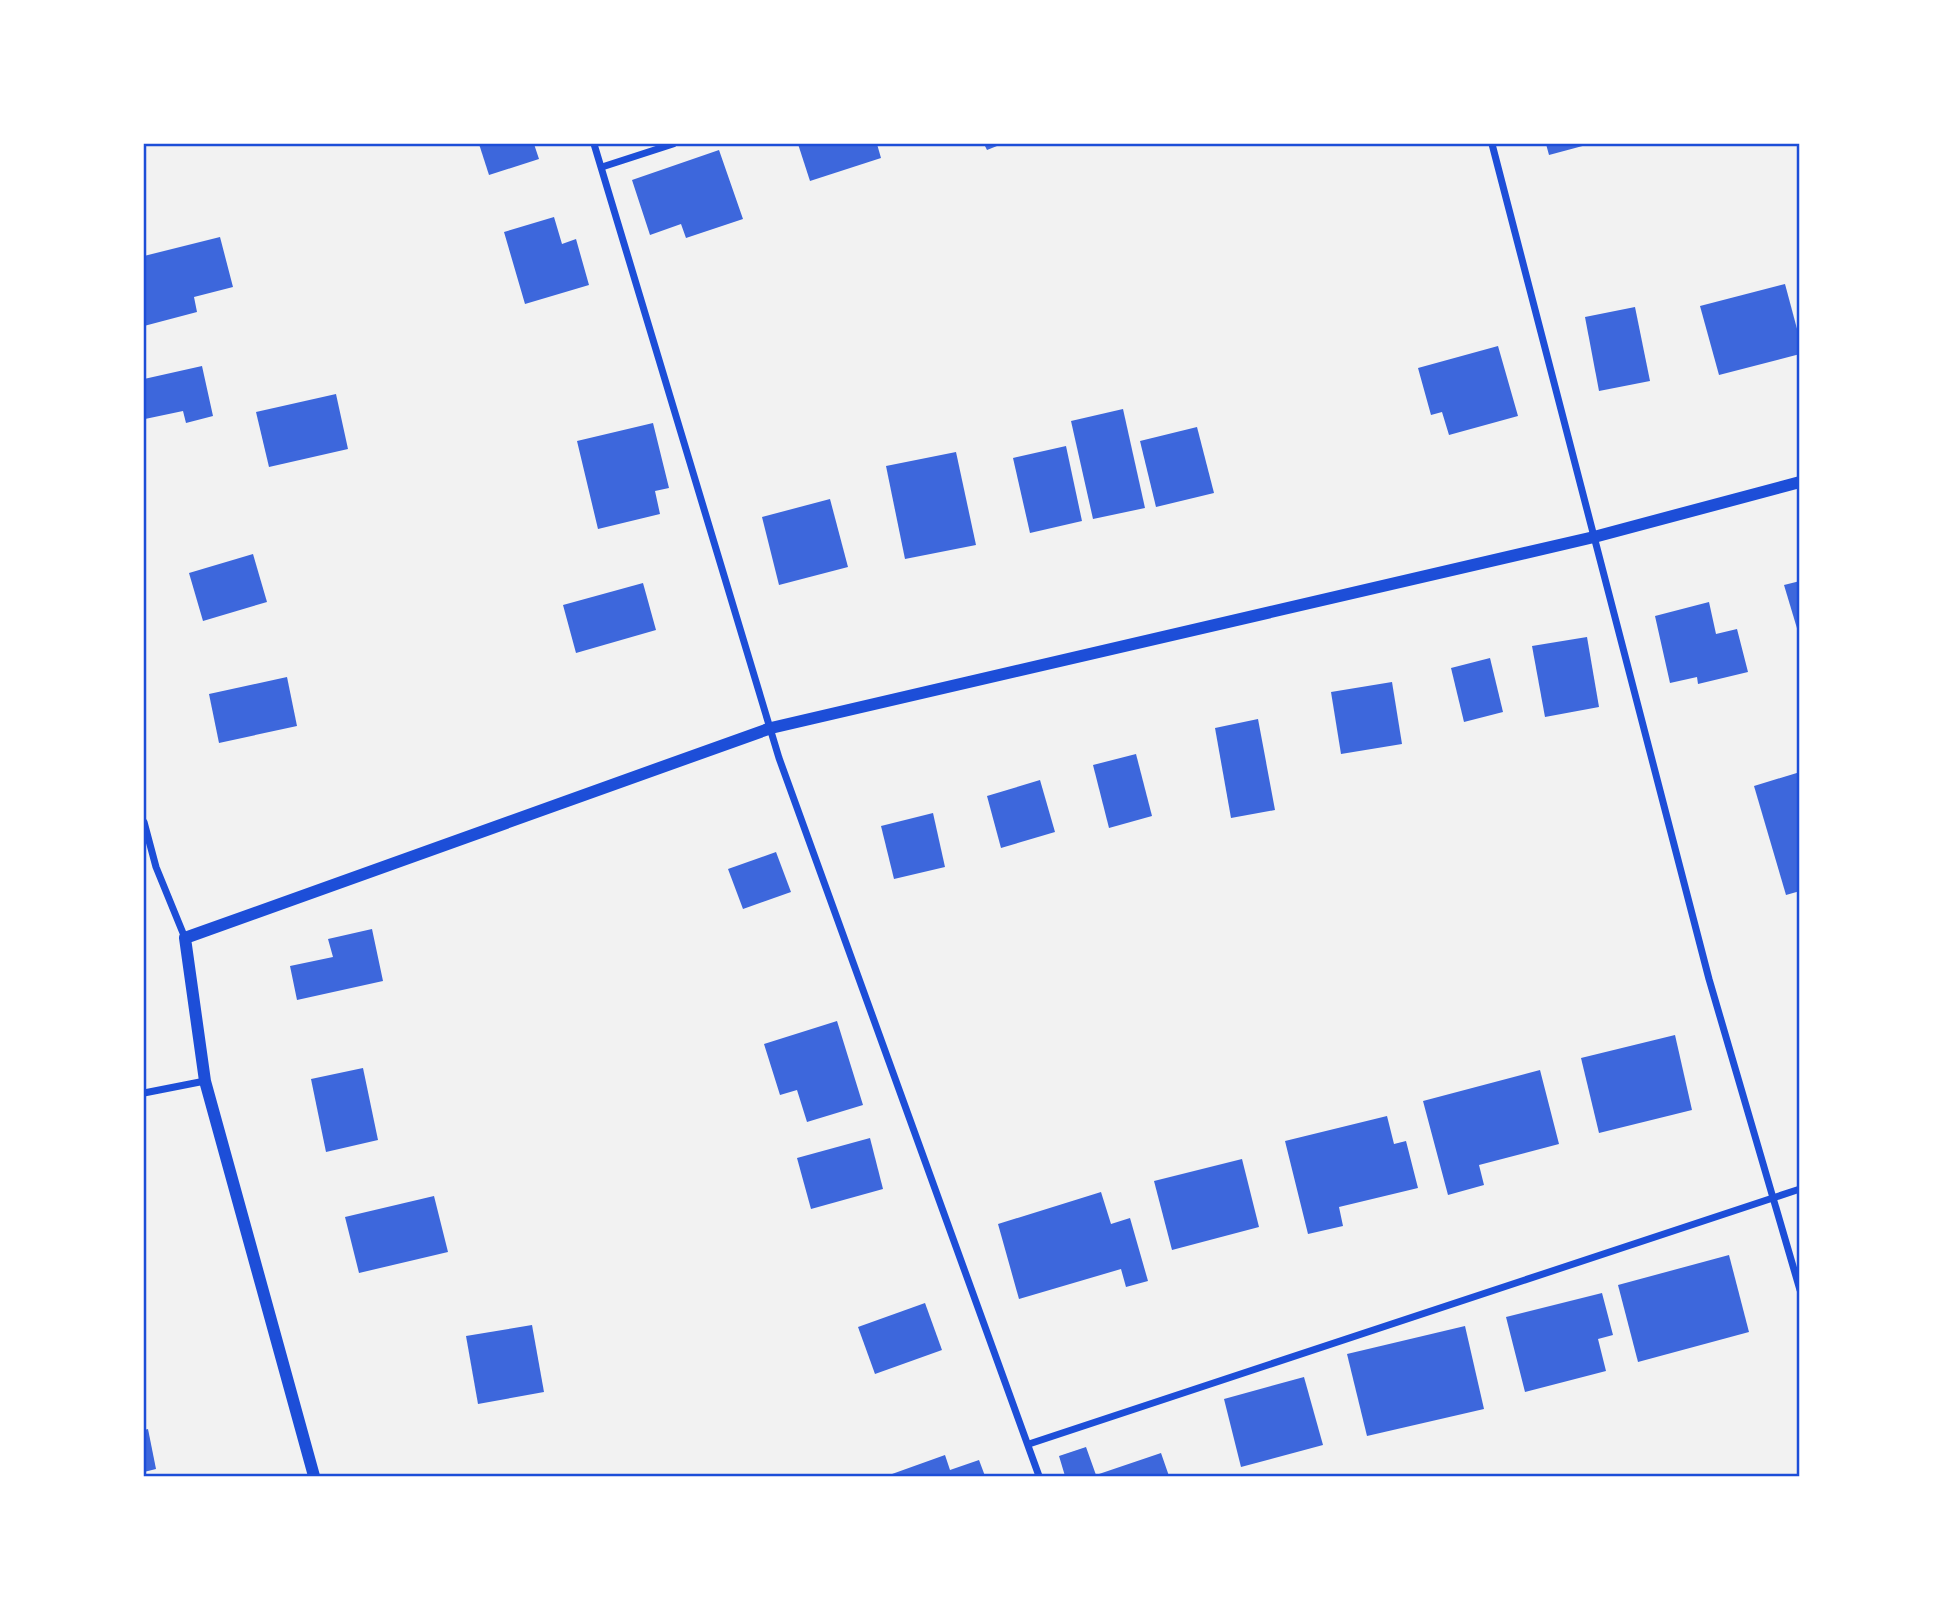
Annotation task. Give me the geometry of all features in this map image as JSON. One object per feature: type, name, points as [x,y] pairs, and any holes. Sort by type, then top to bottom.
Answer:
[{"type":"street","points":[[594,144],[771,728],[1039,1476]]},
{"type":"street","points":[[602,167],[673,144]]},
{"type":"street","points":[[1492,144],[1709,979],[1800,1290]]},
{"type":"street","points":[[185,938],[771,728],[1594,537],[1800,482]]},
{"type":"street","points":[[144,822],[156,867],[185,938],[205,1080],[314,1476]]},
{"type":"street","points":[[144,1093],[205,1080]]},
{"type":"street","points":[[1029,1444],[1800,1189]]},
{"type":"building","points":[[479,144],[534,144],[539,159],[489,175]]},
{"type":"building","points":[[798,144],[877,144],[881,158],[810,181]]},
{"type":"building","points":[[984,144],[1002,144],[987,150]]},
{"type":"building","points":[[1546,144],[1590,144],[1549,155]]},
{"type":"building","points":[[719,150],[743,219],[686,238],[681,224],[650,235],[632,180]]},
{"type":"building","points":[[554,217],[562,244],[576,239],[589,285],[525,304],[504,232]]},
{"type":"building","points":[[220,237],[233,287],[194,297],[197,312],[144,326],[144,256]]},
{"type":"building","points":[[1785,284],[1800,340],[1800,354],[1719,375],[1700,306]]},
{"type":"building","points":[[1635,307],[1650,381],[1599,391],[1585,317]]},
{"type":"building","points":[[1498,346],[1518,416],[1449,435],[1442,412],[1431,415],[1418,368]]},
{"type":"building","points":[[202,366],[213,416],[186,423],[183,411],[145,419],[144,379]]},
{"type":"building","points":[[336,394],[348,449],[269,467],[256,412]]},
{"type":"building","points":[[1123,409],[1145,508],[1093,519],[1071,421]]},
{"type":"building","points":[[653,423],[669,488],[655,491],[660,514],[598,529],[577,441]]},
{"type":"building","points":[[1197,427],[1214,493],[1156,507],[1140,441]]},
{"type":"building","points":[[1066,446],[1082,521],[1030,533],[1013,458]]},
{"type":"building","points":[[956,452],[976,545],[905,559],[886,466]]},
{"type":"building","points":[[830,499],[848,567],[779,585],[762,517]]},
{"type":"building","points":[[253,554],[267,602],[203,621],[189,573]]},
{"type":"building","points":[[1800,581],[1800,635],[1799,635],[1784,585]]},
{"type":"building","points":[[643,583],[656,630],[576,653],[563,605]]},
{"type":"building","points":[[1709,602],[1716,634],[1737,629],[1748,672],[1698,684],[1697,677],[1670,683],[1655,616]]},
{"type":"building","points":[[1587,637],[1599,707],[1545,717],[1532,646]]},
{"type":"building","points":[[1490,658],[1503,712],[1464,722],[1451,668]]},
{"type":"building","points":[[287,677],[297,726],[219,743],[209,694]]},
{"type":"building","points":[[1392,682],[1402,744],[1341,754],[1331,692]]},
{"type":"building","points":[[1258,719],[1275,810],[1231,818],[1215,728]]},
{"type":"building","points":[[1136,754],[1152,816],[1109,828],[1093,765]]},
{"type":"building","points":[[1800,772],[1800,891],[1786,895],[1754,786]]},
{"type":"building","points":[[1040,780],[1055,832],[1001,848],[987,796]]},
{"type":"building","points":[[933,813],[945,867],[894,879],[881,826]]},
{"type":"building","points":[[776,852],[791,892],[743,909],[728,869]]},
{"type":"building","points":[[372,929],[383,981],[297,1000],[290,966],[333,957],[328,939]]},
{"type":"building","points":[[837,1021],[863,1105],[807,1122],[797,1090],[780,1095],[764,1044]]},
{"type":"building","points":[[1675,1035],[1692,1110],[1599,1133],[1581,1058]]},
{"type":"building","points":[[363,1068],[378,1140],[326,1152],[311,1079]]},
{"type":"building","points":[[1540,1070],[1559,1144],[1479,1165],[1484,1185],[1448,1195],[1423,1101]]},
{"type":"building","points":[[1387,1116],[1394,1144],[1406,1141],[1418,1188],[1339,1207],[1343,1226],[1308,1234],[1285,1141]]},
{"type":"building","points":[[870,1138],[883,1189],[811,1209],[797,1158]]},
{"type":"building","points":[[1242,1159],[1259,1227],[1172,1250],[1154,1181]]},
{"type":"building","points":[[1101,1192],[1111,1224],[1130,1218],[1148,1281],[1126,1287],[1121,1269],[1019,1299],[998,1224]]},
{"type":"building","points":[[434,1196],[448,1252],[359,1273],[345,1217]]},
{"type":"building","points":[[1729,1255],[1749,1332],[1638,1362],[1618,1285]]},
{"type":"building","points":[[1602,1293],[1613,1335],[1598,1339],[1606,1371],[1525,1392],[1506,1317]]},
{"type":"building","points":[[925,1303],[942,1350],[875,1374],[858,1327]]},
{"type":"building","points":[[532,1325],[544,1392],[478,1404],[466,1336]]},
{"type":"building","points":[[1465,1326],[1484,1409],[1367,1436],[1347,1354]]},
{"type":"building","points":[[1304,1377],[1323,1445],[1241,1467],[1224,1399]]},
{"type":"building","points":[[148,1429],[156,1469],[144,1472],[144,1430]]},
{"type":"building","points":[[1086,1447],[1096,1475],[1161,1453],[1169,1476],[1065,1476],[1059,1456]]},
{"type":"building","points":[[945,1455],[950,1470],[979,1460],[985,1476],[892,1474]]}]
